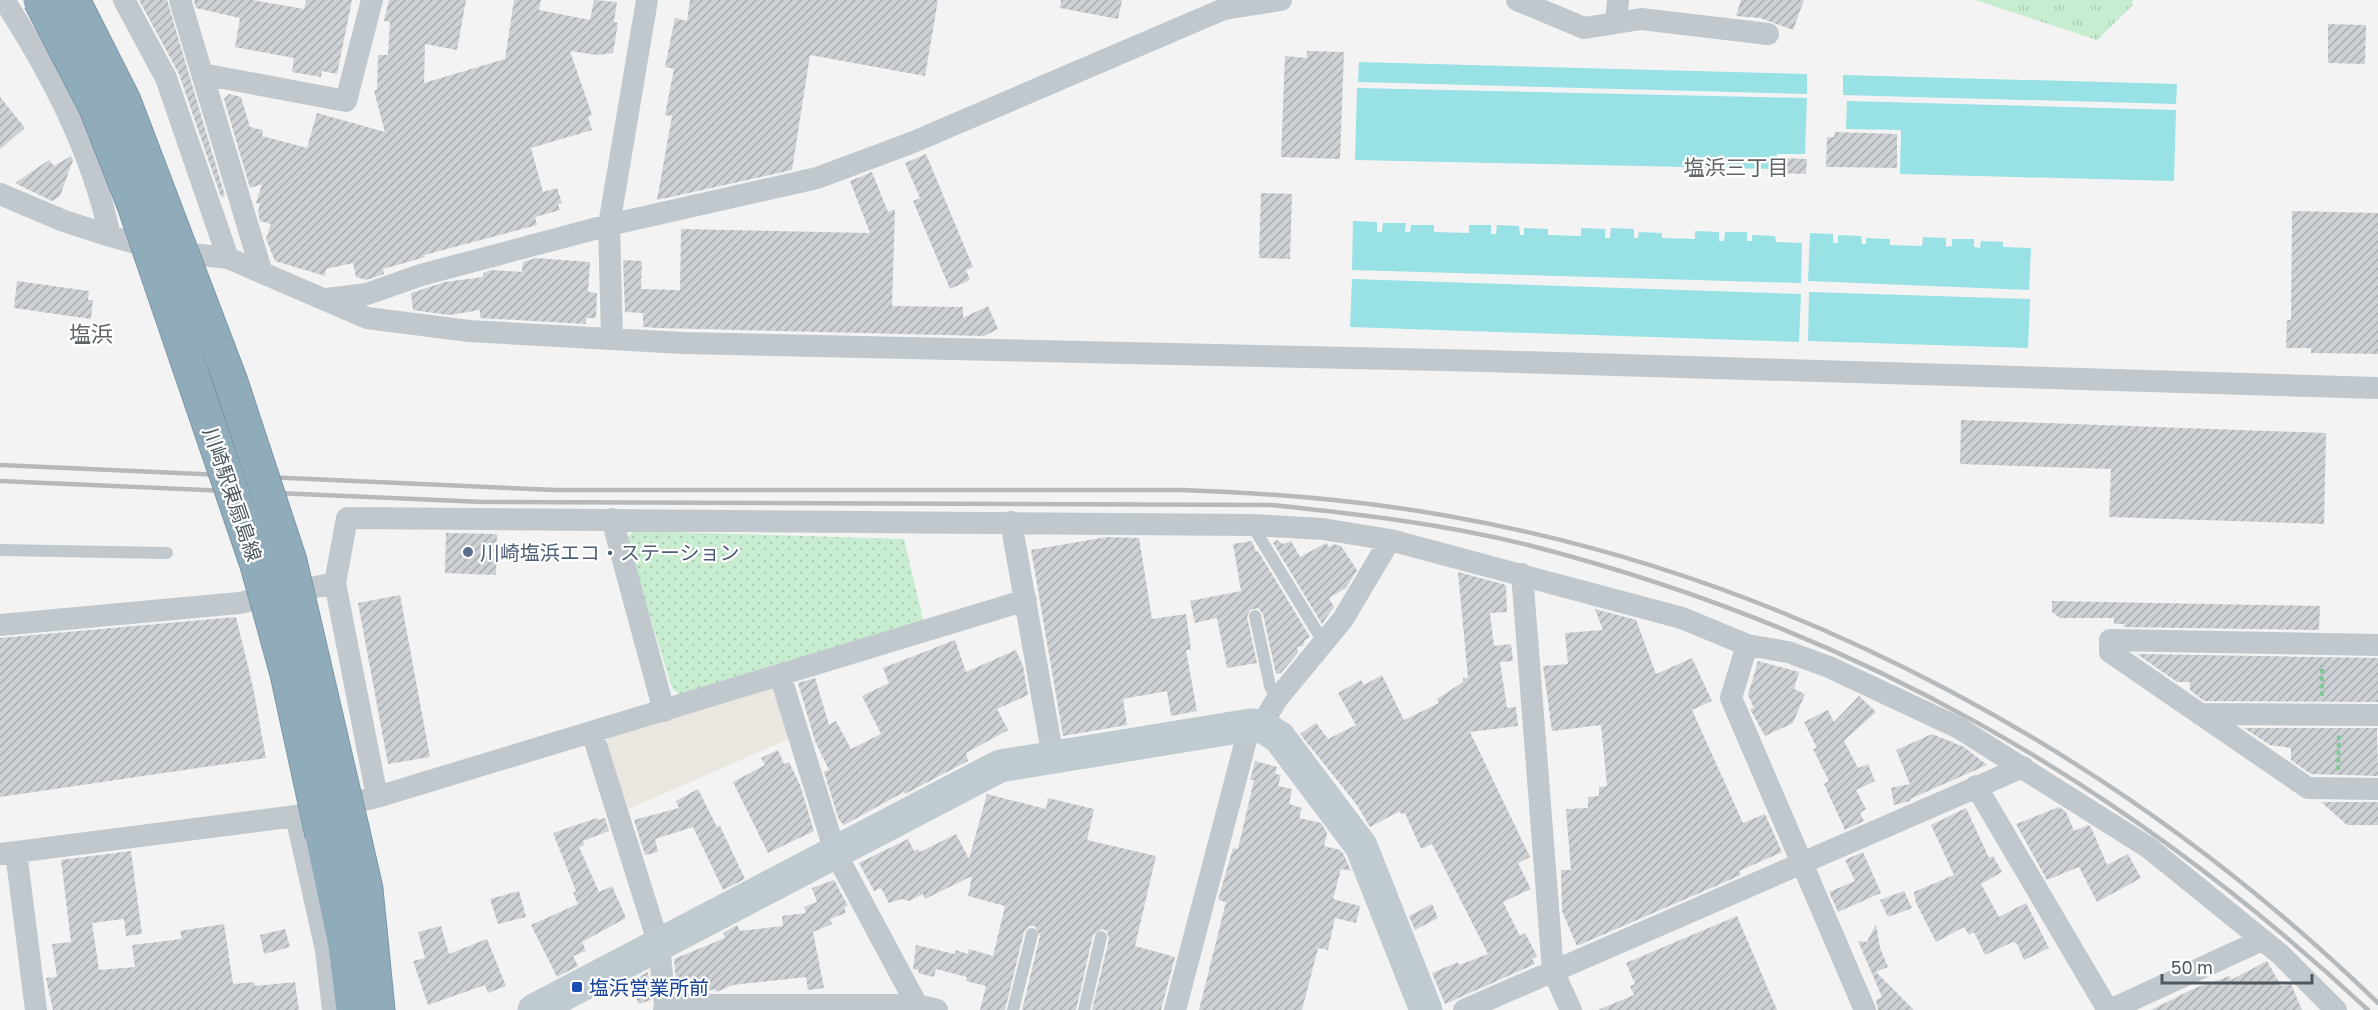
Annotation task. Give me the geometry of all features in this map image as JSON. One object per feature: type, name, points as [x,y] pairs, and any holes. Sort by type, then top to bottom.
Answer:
[{"type":"highway","name":"川崎駅東扇島線","points":[[40,0],[96,108],[134,205],[257,565],[287,674],[338,833],[366,889],[378,1010]]},
{"type":"highway","name":"川崎駅東扇島線","points":[[73,0],[124,101],[231,382],[290,561],[338,833],[345,945],[353,1010]]},
{"type":"street","points":[[4,0],[28,38],[65,107],[102,199],[110,236]]},
{"type":"street","points":[[124,0],[166,78],[228,258]]},
{"type":"street","points":[[180,0],[261,270]]},
{"type":"street","points":[[202,74],[346,101],[372,0]]},
{"type":"street","points":[[612,338],[609,225],[647,0]]},
{"type":"street","points":[[325,299],[367,294],[421,274],[609,225],[817,178],[911,143],[1224,9],[1281,0]]},
{"type":"street","points":[[1517,0],[1584,28],[1641,20],[1768,34]]},
{"type":"street","points":[[1616,22],[1618,0]]},
{"type":"street","points":[[1,194],[64,221],[110,236],[165,251],[228,258],[261,270],[367,318],[402,324],[548,337],[612,338],[682,343],[1511,362],[2378,388]]},
{"type":"street","points":[[377,797],[335,583],[347,518],[1011,522],[1251,525],[1323,529],[1390,540],[1682,618],[1747,645],[1788,652],[1829,667],[1959,728],[2149,848],[2262,940],[2336,1010]]},
{"type":"street","points":[[612,519],[664,711]]},
{"type":"street","points":[[1011,522],[1053,757]]},
{"type":"street","points":[[1175,1010],[1263,717],[1343,619],[1390,540]]},
{"type":"street","points":[[1522,574],[1553,970],[1571,1010]]},
{"type":"street","points":[[0,625],[239,603],[335,583]]},
{"type":"street","points":[[36,1010],[8,853],[296,816],[377,797],[1026,600]]},
{"type":"street","points":[[2378,645],[2110,640],[2110,652],[2308,788],[2378,789]]},
{"type":"street","points":[[1747,645],[1731,698],[1865,1010]]},
{"type":"street","points":[[592,732],[659,945],[664,1007],[923,1008],[835,852],[780,675]]},
{"type":"street","points":[[2200,714],[2378,715]]},
{"type":"street","points":[[534,1010],[993,769],[1263,717]]},
{"type":"street","points":[[1263,717],[1357,840],[1426,1010]]},
{"type":"street","points":[[1464,1010],[1802,861],[2023,767]]},
{"type":"street","points":[[1976,786],[2109,1010],[2262,940]]},
{"type":"street","points":[[296,816],[326,950],[333,1010]]},
{"type":"lane","points":[[1251,525],[1324,643]]},
{"type":"lane","points":[[0,550],[166,553]]},
{"type":"lane","points":[[1255,616],[1270,686],[1263,717]]},
{"type":"lane","points":[[1014,1010],[1032,934]]},
{"type":"lane","points":[[1084,1010],[1101,938]]},
{"type":"path","points":[[2322,644],[2337,789]]},
{"type":"shaded area","points":[[767,685],[777,690],[791,738],[626,810],[605,744],[609,736]]},
{"type":"green space","points":[[1975,0],[2133,0],[2132,6],[2097,40]]},
{"type":"green space","points":[[634,531],[904,539],[924,624],[681,696],[672,688],[626,538]]},
{"type":"water","points":[[1359,62],[1807,74],[1807,94],[1358,82]]},
{"type":"water","points":[[1843,75],[2177,84],[2176,104],[1843,95]]},
{"type":"water","points":[[1357,88],[1807,98],[1805,154],[1777,154],[1775,169],[1355,160]]},
{"type":"water","points":[[1847,101],[2176,110],[2174,181],[1900,174],[1901,130],[1846,129]]},
{"type":"water","points":[[1353,221],[1377,222],[1377,232],[1382,232],[1383,223],[1406,223],[1405,232],[1410,232],[1411,225],[1434,225],[1434,232],[1469,233],[1469,225],[1491,225],[1491,234],[1496,234],[1497,225],[1519,226],[1520,235],[1524,235],[1524,228],[1548,229],[1548,235],[1581,236],[1581,228],[1605,229],[1605,238],[1610,238],[1611,228],[1634,229],[1634,238],[1638,238],[1639,232],[1662,233],[1662,238],[1695,239],[1695,231],[1719,232],[1719,241],[1724,241],[1725,232],[1747,232],[1747,241],[1752,241],[1752,235],[1775,236],[1776,242],[1802,243],[1801,283],[1352,270]]},
{"type":"water","points":[[1810,233],[1833,234],[1833,243],[1838,243],[1838,235],[1861,236],[1862,244],[1866,244],[1866,238],[1890,239],[1890,245],[1922,246],[1923,237],[1946,238],[1946,247],[1952,246],[1952,239],[1974,239],[1974,247],[1980,248],[1981,241],[2003,242],[2003,247],[2031,248],[2029,290],[1808,281]]},
{"type":"water","points":[[1352,279],[1801,294],[1799,342],[1350,327]]},
{"type":"water","points":[[1809,292],[2030,299],[2028,348],[1808,341]]},
{"type":"building","points":[[139,0],[167,0],[225,196],[221,197],[179,74]]},
{"type":"building","points":[[194,0],[252,0],[304,9],[306,0],[352,0],[337,74],[322,71],[321,77],[292,72],[294,58],[235,47],[240,18],[196,8]]},
{"type":"building","points":[[389,0],[466,0],[457,50],[425,44],[424,83],[505,59],[514,0],[541,0],[539,10],[590,20],[594,0],[617,2],[614,22],[618,23],[613,53],[597,55],[570,51],[592,115],[588,117],[592,130],[531,148],[543,192],[557,188],[562,203],[558,204],[560,210],[535,217],[537,225],[424,255],[425,257],[383,269],[384,274],[366,280],[356,277],[353,263],[326,269],[325,276],[275,261],[266,239],[271,224],[260,221],[258,212],[260,204],[256,203],[262,184],[250,188],[224,99],[229,94],[241,97],[250,127],[263,130],[262,136],[307,148],[317,113],[385,132],[374,91],[377,90],[378,55],[388,55],[390,22],[384,21]]},
{"type":"building","points":[[690,0],[938,0],[925,76],[810,55],[792,170],[657,200],[672,116],[665,115],[674,69],[665,67],[675,18],[687,21]]},
{"type":"building","points":[[1061,0],[1122,0],[1118,19],[1060,8]]},
{"type":"building","points":[[1741,0],[1804,0],[1793,30],[1760,18],[1736,16]]},
{"type":"building","points":[[2328,24],[2366,25],[2365,64],[2328,63]]},
{"type":"building","points":[[1307,51],[1344,52],[1340,159],[1281,157],[1285,56],[1307,58]]},
{"type":"building","points":[[0,97],[25,128],[0,149]]},
{"type":"building","points":[[1835,132],[1897,134],[1897,168],[1826,167],[1827,137],[1834,137]]},
{"type":"building","points":[[926,154],[973,267],[966,270],[970,280],[950,289],[913,201],[920,198],[905,163]]},
{"type":"building","points":[[71,156],[73,160],[60,196],[52,201],[15,183],[49,160],[54,166]]},
{"type":"building","points":[[1777,158],[1807,159],[1806,174],[1776,173]]},
{"type":"building","points":[[872,172],[888,212],[895,209],[892,306],[963,307],[963,318],[988,306],[998,329],[984,336],[657,328],[643,327],[643,313],[625,312],[623,260],[642,261],[641,289],[680,290],[681,229],[870,233],[850,181]]},
{"type":"building","points":[[1261,193],[1292,194],[1290,259],[1259,258]]},
{"type":"building","points":[[2292,211],[2378,213],[2378,354],[2311,353],[2311,348],[2286,348],[2287,320],[2291,320]]},
{"type":"building","points":[[536,258],[590,262],[588,292],[597,293],[596,318],[586,318],[586,324],[480,318],[480,310],[449,315],[413,310],[411,293],[445,282],[483,277],[483,273],[491,270],[522,272],[523,262]]},
{"type":"building","points":[[17,281],[89,291],[88,300],[93,300],[91,319],[14,308]]},
{"type":"building","points":[[1961,420],[2326,433],[2324,524],[2109,517],[2111,469],[1960,464]]},
{"type":"building","points":[[446,533],[497,534],[496,575],[445,573]]},
{"type":"building","points":[[1107,537],[1139,538],[1152,619],[1186,614],[1191,650],[1186,650],[1197,711],[1171,716],[1167,691],[1123,699],[1127,725],[1063,736],[1031,550]]},
{"type":"building","points":[[1277,540],[1283,544],[1291,541],[1300,557],[1326,543],[1329,547],[1334,544],[1341,546],[1357,570],[1346,588],[1329,598],[1334,607],[1322,624],[1273,543]]},
{"type":"building","points":[[1252,541],[1256,552],[1258,551],[1310,637],[1305,640],[1303,646],[1297,647],[1298,653],[1281,673],[1276,674],[1263,614],[1258,608],[1250,610],[1247,617],[1257,663],[1227,668],[1217,618],[1195,623],[1190,601],[1241,591],[1233,544]]},
{"type":"building","points":[[1458,572],[1506,585],[1507,612],[1490,613],[1494,646],[1511,644],[1513,661],[1500,662],[1507,708],[1516,707],[1518,726],[1470,732],[1530,857],[1518,863],[1531,889],[1503,902],[1520,936],[1525,933],[1537,956],[1532,959],[1535,964],[1445,1004],[1432,973],[1458,962],[1459,965],[1488,954],[1432,844],[1421,849],[1405,813],[1401,814],[1400,811],[1370,827],[1357,805],[1300,734],[1316,723],[1328,739],[1356,725],[1338,693],[1361,680],[1364,685],[1382,675],[1404,720],[1439,703],[1437,699],[1463,682],[1463,678],[1468,678]]},
{"type":"building","points":[[400,595],[430,757],[388,764],[358,603]]},
{"type":"building","points":[[2052,601],[2320,606],[2319,630],[2124,627],[2124,624],[2114,624],[2114,618],[2060,618],[2052,612]]},
{"type":"building","points":[[1595,609],[1636,620],[1656,674],[1692,658],[1712,701],[1692,710],[1743,823],[1765,814],[1782,852],[1739,871],[1741,875],[1577,946],[1562,911],[1561,870],[1571,870],[1566,809],[1588,808],[1588,797],[1599,796],[1599,787],[1607,786],[1601,725],[1552,731],[1543,666],[1568,664],[1565,633],[1603,630]]},
{"type":"building","points":[[236,617],[253,687],[266,758],[0,797],[0,638]]},
{"type":"building","points":[[955,640],[966,672],[1016,650],[1023,666],[1028,695],[997,709],[1008,730],[966,753],[968,761],[905,794],[904,792],[844,825],[839,820],[824,772],[829,770],[815,741],[798,683],[815,678],[829,725],[836,721],[851,749],[881,734],[862,696],[889,683],[883,668]]},
{"type":"building","points":[[2137,654],[2378,658],[2378,702],[2204,701],[2190,690],[2190,682],[2177,682]]},
{"type":"building","points":[[1758,661],[1799,672],[1794,689],[1805,694],[1793,723],[1765,736],[1750,709],[1754,708],[1748,695]]},
{"type":"building","points":[[1859,696],[1876,712],[1844,741],[1858,768],[1868,764],[1875,781],[1856,790],[1866,809],[1860,813],[1864,821],[1845,830],[1824,784],[1829,781],[1813,749],[1817,748],[1804,722],[1828,710],[1834,722]]},
{"type":"building","points":[[2244,728],[2377,728],[2378,776],[2311,774],[2291,760],[2291,748],[2270,745]]},
{"type":"building","points":[[1932,734],[1964,747],[1987,765],[1910,799],[1910,801],[1894,805],[1891,788],[1910,784],[1896,750]]},
{"type":"building","points":[[778,750],[784,764],[789,762],[800,785],[814,831],[768,853],[733,782],[765,765],[761,758]]},
{"type":"building","points":[[1255,761],[1277,767],[1275,774],[1281,775],[1278,786],[1292,789],[1289,804],[1302,808],[1299,818],[1321,823],[1327,833],[1324,846],[1340,850],[1344,855],[1351,871],[1341,869],[1333,899],[1360,906],[1356,923],[1335,918],[1328,950],[1318,948],[1302,1010],[1199,1010],[1226,902],[1218,900],[1233,848],[1238,849],[1254,780],[1250,780]]},
{"type":"building","points":[[698,789],[717,827],[720,826],[745,879],[723,890],[693,827],[655,839],[658,852],[645,855],[634,820],[679,808],[676,801]]},
{"type":"building","points":[[987,794],[1046,809],[1048,798],[1094,809],[1087,840],[1156,856],[1135,946],[1175,957],[1161,1010],[1092,1010],[1109,939],[1107,931],[1102,929],[1093,935],[1076,1010],[1022,1010],[1040,936],[1035,926],[1029,926],[1024,932],[1005,1010],[980,1010],[986,986],[966,981],[967,977],[936,969],[934,977],[918,973],[919,970],[913,969],[916,945],[955,954],[956,950],[968,954],[969,949],[993,956],[1005,906],[968,896],[972,876],[925,899],[923,894],[909,901],[902,899],[889,903],[881,888],[874,891],[859,863],[908,839],[914,851],[918,849],[920,852],[956,834],[969,859]]},
{"type":"building","points":[[2321,802],[2378,802],[2378,825],[2347,825]]},
{"type":"building","points":[[2059,807],[2066,812],[2074,831],[2088,825],[2091,827],[2107,865],[2128,854],[2141,878],[2097,902],[2079,867],[2047,880],[2016,824]]},
{"type":"building","points":[[1966,808],[1989,858],[1993,856],[2002,872],[1981,884],[1999,917],[2026,903],[2049,948],[2024,960],[2017,944],[2013,942],[1985,955],[1974,932],[1969,935],[1964,927],[1936,942],[1916,903],[1914,892],[1954,875],[1931,825]]},
{"type":"building","points":[[597,818],[598,820],[605,818],[609,831],[583,841],[584,845],[579,847],[599,892],[612,886],[626,918],[582,942],[586,951],[573,956],[578,966],[557,977],[531,925],[578,904],[573,893],[576,891],[553,833]]},
{"type":"building","points":[[131,851],[142,934],[126,936],[124,919],[92,923],[99,970],[135,967],[132,945],[182,939],[180,931],[224,924],[233,984],[254,982],[255,986],[295,982],[299,1010],[53,1010],[46,978],[57,977],[52,944],[71,942],[61,860]]},
{"type":"building","points":[[1863,852],[1881,893],[1838,912],[1829,892],[1855,881],[1845,860]]},
{"type":"building","points":[[834,880],[848,906],[844,907],[846,913],[830,919],[832,924],[813,932],[824,988],[808,990],[806,977],[733,985],[716,992],[715,989],[703,992],[700,985],[677,992],[674,959],[725,938],[723,933],[737,925],[740,931],[783,926],[782,916],[806,913],[804,907],[817,902],[812,888]]},
{"type":"building","points":[[519,891],[526,917],[498,924],[490,899]]},
{"type":"building","points":[[1904,891],[1912,908],[1888,917],[1880,900]]},
{"type":"building","points":[[1432,904],[1438,918],[1415,930],[1409,916]]},
{"type":"building","points":[[1737,916],[1777,1010],[1598,1010],[1634,995],[1630,986],[1635,984],[1626,963]]},
{"type":"building","points":[[1876,924],[1880,948],[1888,967],[1876,972],[1914,1010],[1878,1010],[1876,1000],[1882,997],[1858,941],[1867,942]]},
{"type":"building","points":[[441,926],[449,954],[487,939],[506,986],[488,993],[485,985],[428,1005],[413,961],[425,958],[418,932]]},
{"type":"building","points":[[285,929],[290,947],[264,954],[260,935]]},
{"type":"building","points":[[2267,961],[2281,986],[2291,984],[2302,1010],[2151,1010],[2195,988],[2230,976],[2231,980]]},
{"type":"building","points":[[648,972],[651,1000],[639,1004],[628,982]]},
{"type":"railway","points":[[0,465],[555,490],[1215,491],[1315,498],[1415,510],[1578,544],[1705,583],[1829,632],[1949,690],[2065,757],[2175,832],[2280,914],[2378,1003]]},
{"type":"railway","points":[[0,481],[483,502],[1272,505],[1401,521],[1465,531],[1528,545],[1647,579],[1762,621],[1872,668],[1978,723],[2080,785],[2179,853],[2275,928],[2368,1010]]},
{"type":"place","name":"川崎塩浜エコ・ステーション","points":[[468,552]]},
{"type":"place","name":"塩浜営業所前","points":[[577,987]]},
{"type":"district","name":"塩浜三丁目","points":[[1736,167]]},
{"type":"district","name":"塩浜","points":[[91,333]]}]
